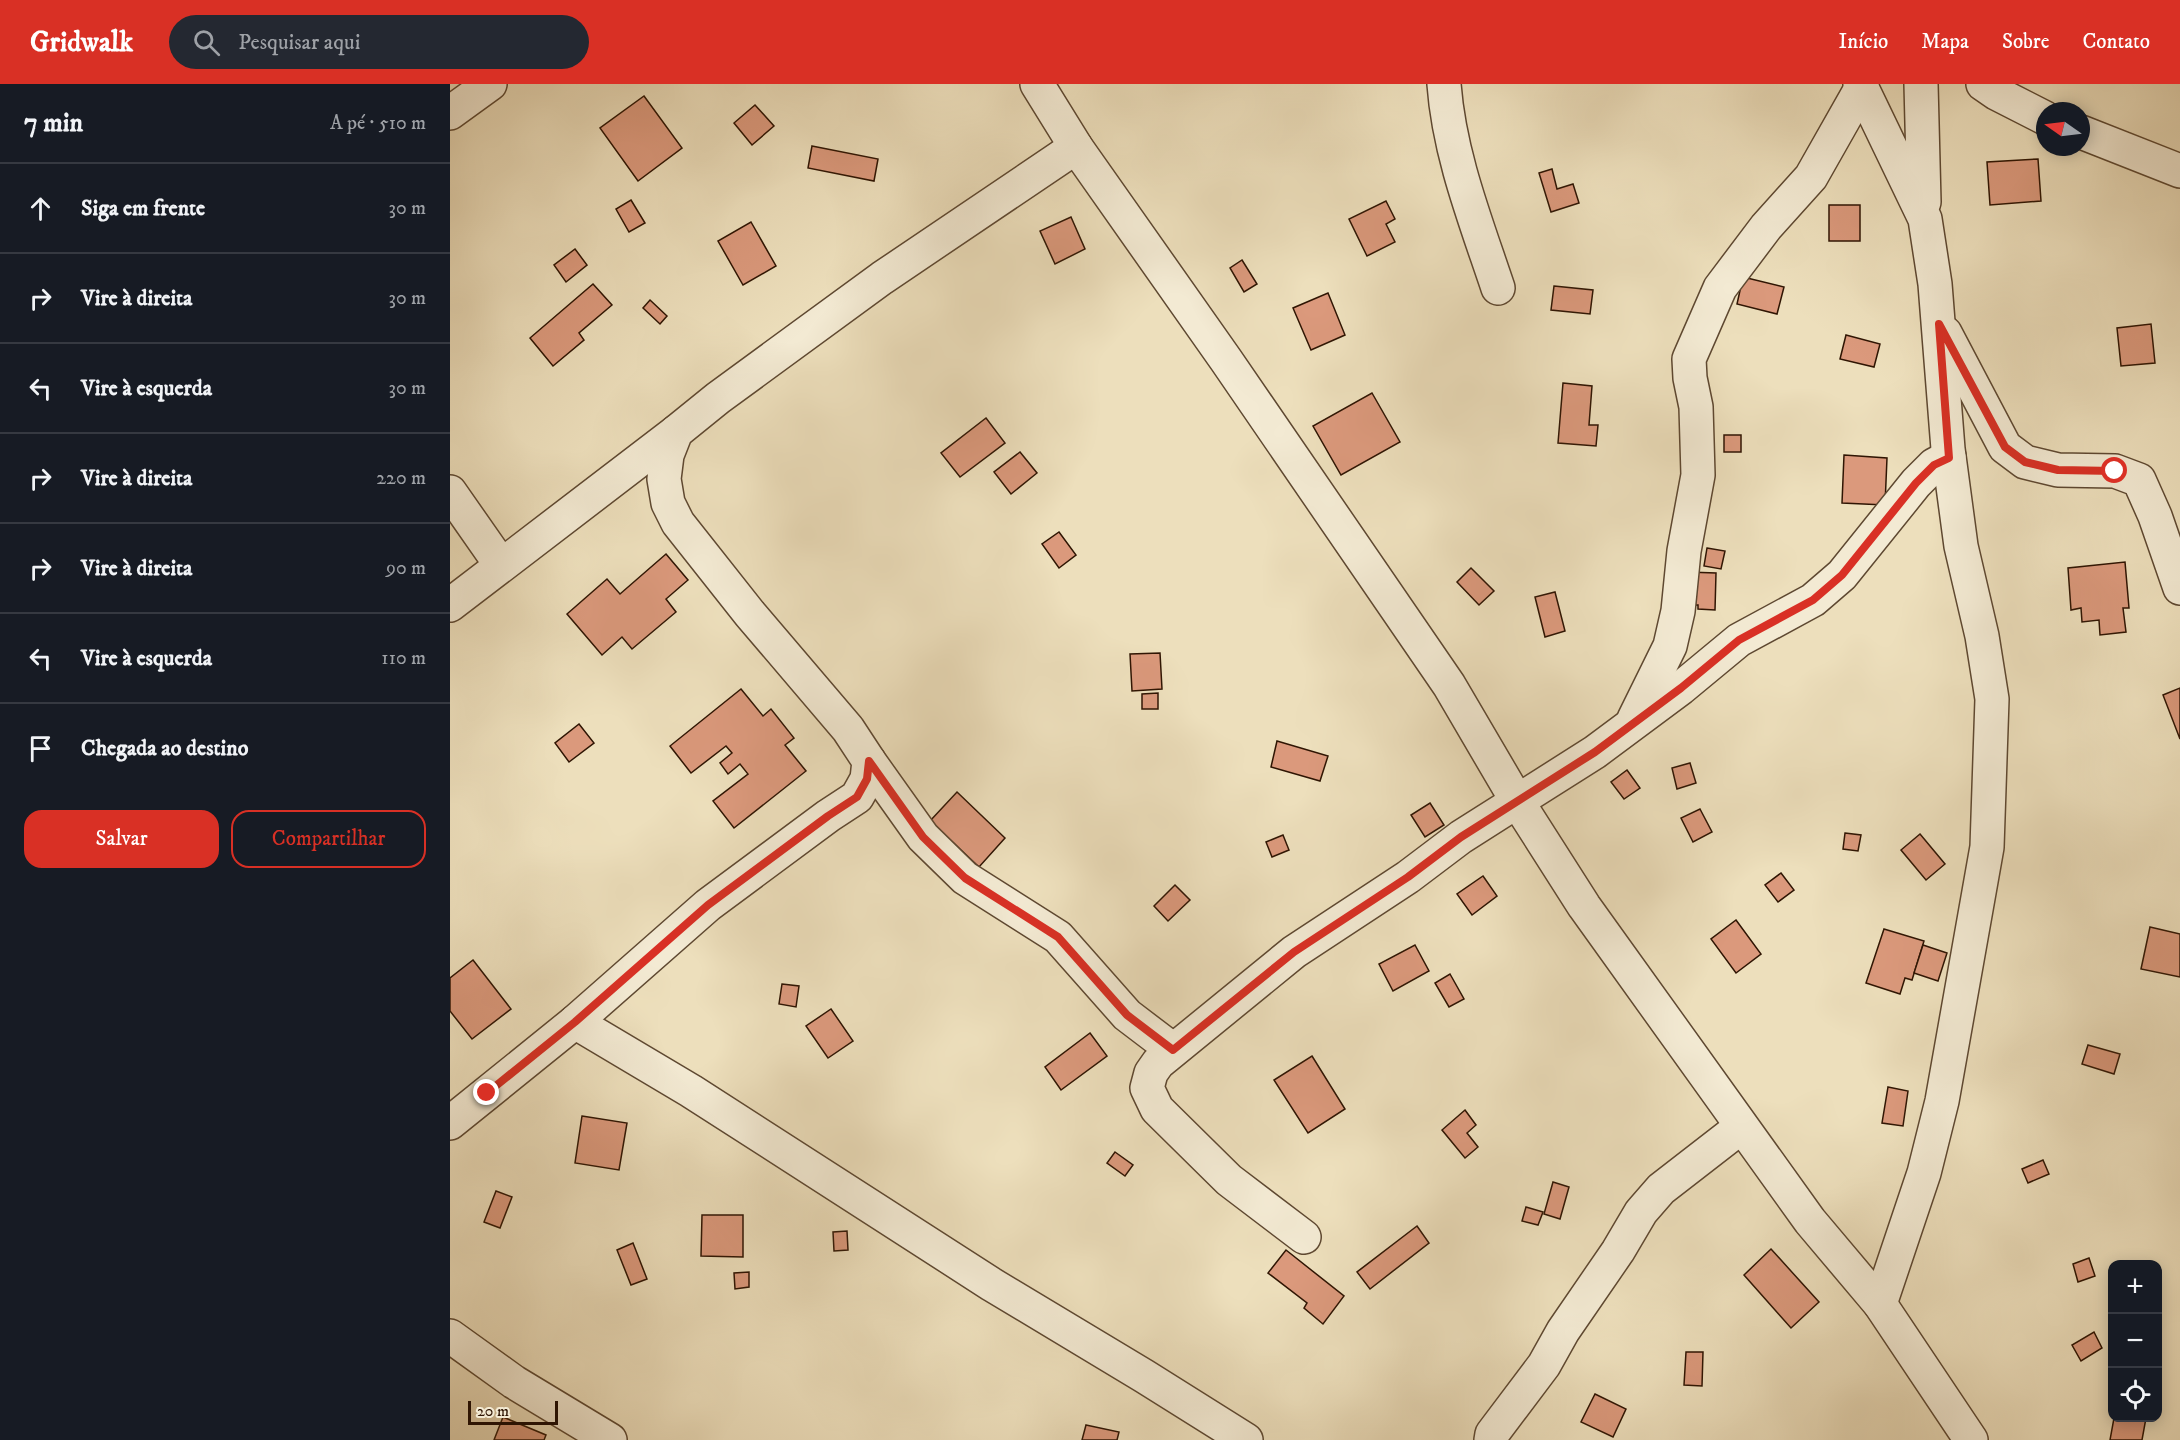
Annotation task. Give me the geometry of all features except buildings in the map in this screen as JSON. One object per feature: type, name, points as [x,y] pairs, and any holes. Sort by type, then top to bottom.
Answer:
[{"type":"street","points":[[450,113],[490,84]]},
{"type":"street","points":[[1037,84],[1076,147],[1449,685],[1517,801],[1584,906],[1741,1128],[1810,1221],[1880,1304],[1971,1440]]},
{"type":"street","points":[[1444,84],[1446,112],[1470,205],[1498,288]]},
{"type":"street","points":[[1880,1304],[1924,1173],[1942,1101],[1987,847],[1992,699],[1982,636],[1961,546],[1949,458],[1935,284],[1924,219],[1921,84]]},
{"type":"street","points":[[1983,84],[2036,113]]},
{"type":"street","points":[[1861,85],[1924,219]]},
{"type":"street","points":[[1632,723],[1670,646],[1678,611],[1684,551],[1698,475],[1696,407],[1689,359],[1720,288],[1766,227],[1811,177],[1861,85]]},
{"type":"street","points":[[2090,136],[2180,171]]},
{"type":"street","points":[[450,604],[718,398],[882,278],[1076,147]]},
{"type":"street","points":[[1939,324],[2005,447],[2025,462],[2058,470],[2115,471],[2139,480],[2155,516],[2180,588]]},
{"type":"street","points":[[676,432],[668,455],[664,479],[668,503],[678,523],[750,614],[848,729],[923,837],[965,878],[1058,937],[1127,1015],[1173,1050]]},
{"type":"street","points":[[1304,1237],[1229,1180],[1157,1109],[1147,1088],[1151,1073],[1158,1064],[1294,952],[1408,877],[1461,837],[1595,752],[1681,688],[1739,640],[1813,600],[1842,575],[1916,483],[1934,465],[1949,458]]},
{"type":"street","points":[[450,492],[501,565]]},
{"type":"street","points":[[450,1123],[575,1022],[708,905],[857,797],[867,779],[869,761]]},
{"type":"street","points":[[575,1022],[691,1091],[991,1284],[1246,1440]]},
{"type":"street","points":[[1491,1440],[1492,1434],[1544,1365],[1563,1331],[1618,1251],[1641,1212],[1661,1189],[1741,1128]]},
{"type":"street","points":[[450,1336],[514,1382],[610,1440]]},
{"type":"route","points":[[487,1093],[575,1022],[708,905],[857,797],[867,779],[869,761],[923,837],[965,878],[1058,937],[1127,1015],[1173,1050],[1294,952],[1408,877],[1461,837],[1595,752],[1681,688],[1739,640],[1813,600],[1842,575],[1916,483],[1934,465],[1949,458],[1939,324],[2005,447],[2025,462],[2058,470],[2115,471]]}]
